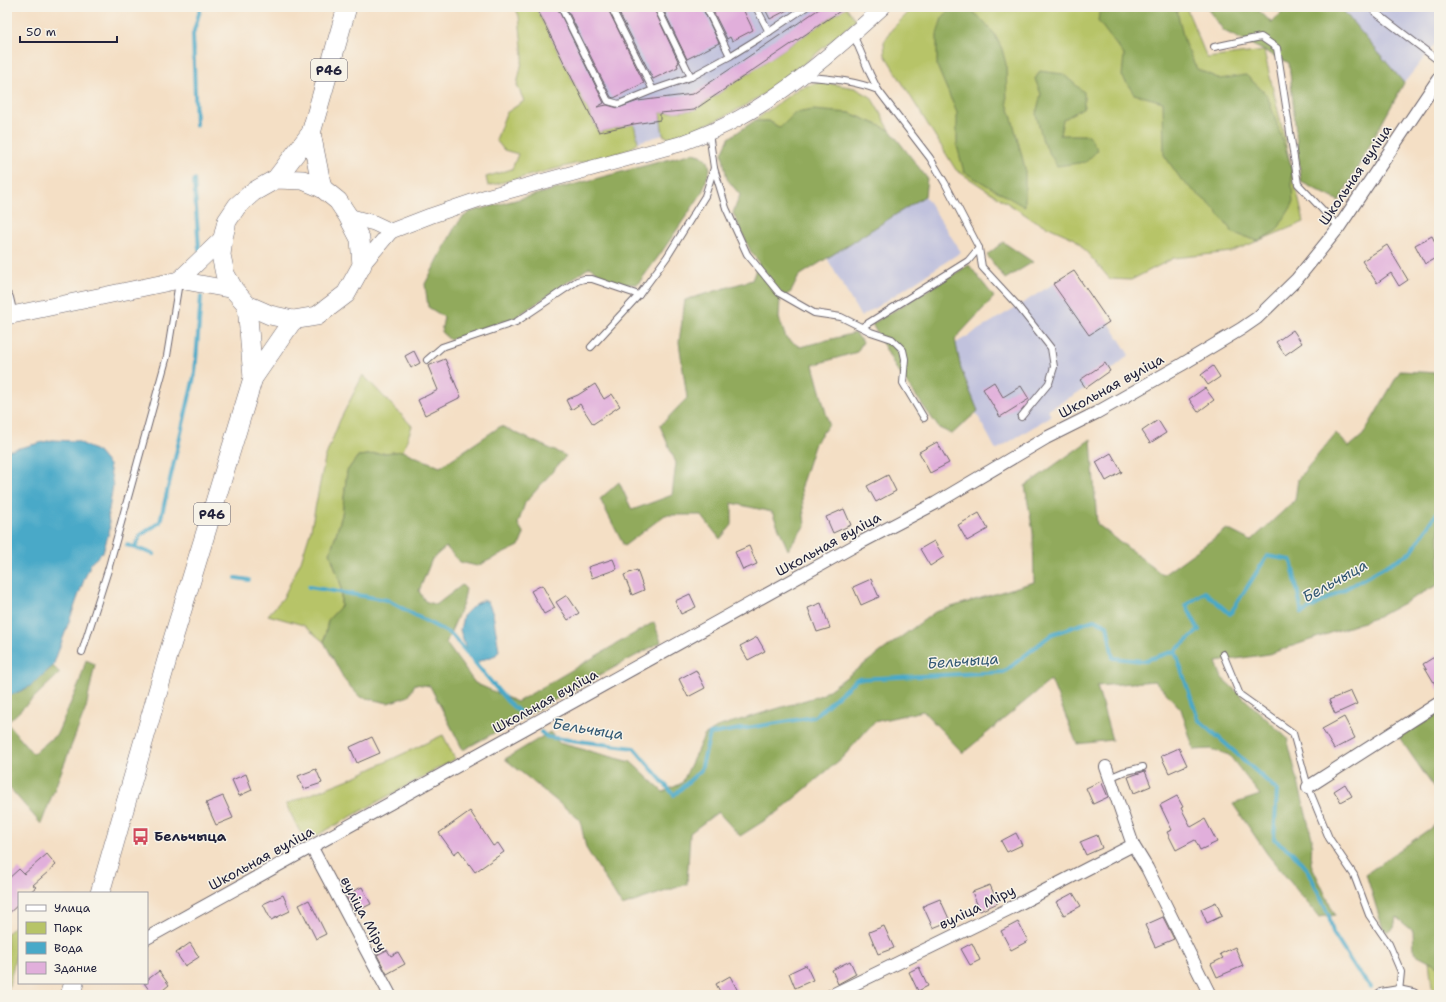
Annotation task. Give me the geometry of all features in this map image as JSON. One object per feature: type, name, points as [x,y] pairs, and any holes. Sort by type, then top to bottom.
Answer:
[{"type":"main road","name":"Р46","points":[[347,7],[311,133],[276,179],[253,192],[237,206],[227,222],[223,238],[222,255],[225,274],[234,290],[247,306],[270,315],[293,320],[317,316],[346,294],[362,265]]},
{"type":"main road","name":"Р46","points":[[311,133],[322,188]]},
{"type":"main road","points":[[276,179],[303,180],[322,188],[338,201],[360,239],[362,265]]},
{"type":"main road","points":[[179,280],[223,238]]},
{"type":"main road","points":[[9,315],[179,280],[234,290]]},
{"type":"main road","name":"Р46","points":[[247,306],[253,378]]},
{"type":"main road","name":"Р46","points":[[100,892],[170,649],[253,378],[293,320]]},
{"type":"main road","points":[[70,995],[74,984]]},
{"type":"street","points":[[362,265],[391,232],[430,216],[486,197],[680,144],[709,133],[772,98],[801,77],[883,7]]},
{"type":"street","name":"Школьная вуліца","points":[[148,937],[312,848],[856,545],[936,503],[1046,438],[1096,413],[1241,329],[1257,318],[1297,279],[1340,227],[1439,78]]},
{"type":"street","points":[[348,216],[374,224],[391,232]]},
{"type":"street","points":[[7,298],[9,315]]},
{"type":"street","points":[[1308,787],[1439,703]]},
{"type":"street","points":[[1108,773],[1133,845],[1147,868],[1210,995]]},
{"type":"street","name":"вуліца Міру","points":[[832,995],[1015,906],[1133,845]]},
{"type":"street","name":"вуліца Міру","points":[[312,848],[390,995]]},
{"type":"street","points":[[1381,995],[1399,992],[1413,995]]},
{"type":"lane","points":[[561,7],[608,101],[619,104],[653,90],[691,78],[769,32],[805,7]]},
{"type":"lane","points":[[611,7],[653,90]]},
{"type":"lane","points":[[657,7],[691,78]]},
{"type":"lane","points":[[706,7],[730,56]]},
{"type":"lane","points":[[756,7],[769,32]]},
{"type":"lane","points":[[1372,7],[1375,12],[1439,61]]},
{"type":"lane","points":[[853,34],[878,90],[930,158],[945,183],[979,248],[982,267],[1018,306],[1050,348],[1054,367],[1049,383],[1021,417]]},
{"type":"lane","points":[[1214,47],[1261,37],[1277,48],[1298,184],[1340,227]]},
{"type":"lane","points":[[801,77],[828,78],[864,84],[878,90]]},
{"type":"lane","points":[[709,133],[714,168],[726,208],[747,254],[779,292],[814,313],[841,317],[892,340],[903,350],[905,359],[903,383],[924,418]]},
{"type":"lane","points":[[591,347],[639,295],[667,257],[705,196],[714,168]]},
{"type":"lane","points":[[862,327],[968,261],[979,248]]},
{"type":"lane","points":[[427,360],[442,347],[516,322],[577,281],[592,279],[639,295]]},
{"type":"lane","points":[[82,652],[108,570],[167,356],[179,280]]},
{"type":"lane","points":[[1223,654],[1240,695],[1293,733],[1308,787],[1330,838],[1354,875],[1369,915],[1389,944],[1401,972],[1399,992]]},
{"type":"lane","points":[[1108,773],[1123,772],[1143,767]]},
{"type":"shaded area","points":[[536,7],[846,7],[694,110],[660,113],[663,135],[638,142],[634,124],[599,132]]},
{"type":"shaded area","points":[[1340,7],[1439,7],[1439,39],[1404,83]]},
{"type":"shaded area","points":[[925,196],[961,252],[861,317],[827,258]]},
{"type":"shaded area","points":[[1074,271],[1129,355],[1086,388],[1048,410],[1051,416],[996,450],[941,352]]},
{"type":"green space","points":[[515,7],[536,7],[599,132],[634,124],[638,142],[634,146],[618,153],[488,186],[486,177],[512,169],[518,154],[504,150],[496,140],[506,113],[524,101],[517,85],[523,57],[519,16]]},
{"type":"green space","points":[[846,7],[856,20],[799,68],[769,90],[737,110],[712,122],[669,138],[663,135],[660,113],[694,110]]},
{"type":"green space","points":[[914,7],[1186,7],[1207,58],[1264,51],[1304,222],[1231,252],[1174,258],[1131,280],[1110,279],[1075,239],[1035,221],[956,170],[885,55],[884,42],[892,29]]},
{"type":"green space","points":[[952,7],[969,7],[994,33],[1002,49],[1006,64],[1007,103],[1025,168],[1025,207],[964,172],[957,146],[957,113],[937,66],[937,34],[942,18]]},
{"type":"green space","points":[[1100,7],[1170,7],[1177,11],[1185,44],[1197,69],[1220,79],[1246,75],[1267,95],[1291,165],[1293,204],[1277,230],[1258,241],[1233,233],[1213,207],[1182,181],[1164,155],[1163,102],[1134,94],[1122,76],[1124,55],[1098,21]]},
{"type":"green space","points":[[1206,7],[1255,7],[1272,23],[1287,7],[1340,7],[1404,83],[1339,201],[1301,182],[1289,63],[1224,31]]},
{"type":"green space","points":[[1040,71],[1063,74],[1084,92],[1084,107],[1063,120],[1060,135],[1088,135],[1098,150],[1086,162],[1057,166],[1043,142],[1036,114],[1041,94],[1035,79]]},
{"type":"green space","points":[[821,82],[855,88],[871,97],[890,130],[850,113],[795,113],[780,128],[769,121],[754,121],[799,88]]},
{"type":"green space","points":[[813,110],[850,113],[890,130],[927,178],[925,196],[799,276],[791,292],[780,299],[779,318],[786,338],[800,347],[855,333],[863,342],[857,352],[813,365],[829,424],[815,443],[801,486],[805,525],[788,550],[772,512],[732,503],[732,525],[720,539],[701,515],[665,515],[624,546],[600,499],[619,482],[632,510],[672,495],[676,463],[660,426],[687,398],[679,342],[685,300],[752,280],[759,262],[751,252],[733,213],[740,195],[727,179],[722,153],[729,138],[754,121],[769,121],[780,128],[795,113]]},
{"type":"green space","points":[[693,153],[701,155],[708,161],[710,169],[702,193],[638,284],[618,284],[606,280],[590,267],[516,317],[450,340],[441,332],[444,317],[428,307],[425,284],[455,227],[462,218],[470,212]]},
{"type":"green space","points":[[1003,242],[1033,262],[1005,279],[987,255]]},
{"type":"green space","points":[[969,265],[994,297],[955,339],[961,369],[978,411],[952,434],[939,428],[896,368],[872,324]]},
{"type":"green space","points":[[1400,371],[1439,373],[1439,584],[1378,617],[1269,654],[1216,662],[1222,678],[1287,738],[1312,838],[1311,864],[1335,915],[1319,917],[1268,855],[1233,804],[1260,795],[1229,755],[1211,749],[1194,750],[1181,709],[1155,681],[1097,686],[1112,740],[1077,744],[1051,680],[963,753],[923,711],[874,722],[842,758],[778,812],[740,836],[718,812],[690,833],[687,884],[622,906],[586,848],[580,820],[505,759],[550,732],[559,743],[631,762],[663,792],[682,783],[704,736],[720,726],[822,695],[935,612],[1034,582],[1033,532],[1025,486],[1091,439],[1097,524],[1163,575],[1227,529],[1251,541],[1295,500],[1298,479],[1336,433],[1349,447],[1363,435]]},
{"type":"green space","points":[[363,375],[412,426],[403,451],[358,456],[347,471],[342,515],[330,553],[341,585],[341,607],[328,620],[324,642],[303,625],[268,615],[283,598],[301,561],[311,529],[325,458],[340,420]]},
{"type":"green space","points":[[501,426],[566,456],[525,503],[518,524],[524,534],[519,546],[477,566],[460,562],[446,547],[432,559],[419,591],[425,601],[436,605],[462,585],[466,589],[463,604],[446,643],[475,683],[517,702],[654,622],[661,642],[463,750],[430,686],[415,684],[409,696],[388,703],[360,697],[345,681],[324,642],[328,620],[341,606],[341,585],[330,553],[342,515],[347,471],[358,456],[403,451],[440,467]]},
{"type":"green space","points":[[86,660],[95,664],[86,708],[41,824],[7,785],[7,723],[33,754],[57,734],[79,684]]},
{"type":"green space","points":[[53,666],[60,673],[7,723],[7,697],[29,687]]},
{"type":"green space","points":[[1439,714],[1439,795],[1399,737]]},
{"type":"green space","points":[[443,735],[455,759],[305,842],[286,804],[354,777]]},
{"type":"green space","points":[[1439,822],[1439,966],[1414,953],[1413,931],[1396,917],[1394,928],[1389,932],[1383,929],[1366,874]]},
{"type":"green space","points":[[18,923],[18,946],[7,994],[7,933]]},
{"type":"green space","points":[[1429,961],[1439,966],[1439,995],[1436,995],[1432,987]]},
{"type":"water","points":[[52,440],[77,441],[98,452],[109,465],[113,485],[108,516],[110,529],[103,552],[91,563],[53,666],[29,687],[7,697],[7,451]]},
{"type":"water","points":[[483,600],[488,602],[493,614],[499,650],[496,655],[474,663],[468,656],[460,630],[463,616],[474,605]]},
{"type":"building","points":[[536,7],[557,7],[604,103],[597,107],[607,105],[618,108],[638,101],[693,94],[822,7],[846,7],[694,110],[660,113],[660,120],[599,132]]},
{"type":"building","points":[[566,7],[607,7],[644,83],[614,98],[611,97]]},
{"type":"building","points":[[616,7],[653,7],[679,63],[677,64],[678,67],[653,79]]},
{"type":"building","points":[[662,7],[702,7],[719,43],[687,59]]},
{"type":"building","points":[[711,7],[742,7],[753,30],[732,41],[730,37],[727,39]]},
{"type":"building","points":[[764,7],[793,7],[770,19]]},
{"type":"building","points":[[1432,236],[1439,250],[1439,256],[1425,264],[1415,245]]},
{"type":"building","points":[[1387,245],[1408,280],[1399,286],[1391,273],[1377,283],[1362,261]]},
{"type":"building","points":[[1074,271],[1109,322],[1089,335],[1053,284]]},
{"type":"building","points":[[1293,330],[1302,343],[1285,355],[1276,342]]},
{"type":"building","points":[[414,351],[420,363],[411,368],[405,356]]},
{"type":"building","points":[[445,359],[461,397],[425,415],[418,400],[438,390],[428,366]]},
{"type":"building","points":[[1105,363],[1110,371],[1086,388],[1080,380]]},
{"type":"building","points":[[1213,366],[1220,377],[1208,385],[1201,375]]},
{"type":"building","points":[[994,382],[1003,397],[1021,386],[1029,399],[1000,417],[983,389]]},
{"type":"building","points":[[595,384],[604,399],[612,394],[620,406],[593,424],[580,404],[571,410],[566,400],[578,395]]},
{"type":"building","points":[[1205,388],[1214,400],[1198,412],[1189,399]]},
{"type":"building","points":[[1158,420],[1166,433],[1150,443],[1142,431]]},
{"type":"building","points":[[937,442],[949,463],[930,473],[919,452]]},
{"type":"building","points":[[1111,453],[1122,472],[1106,481],[1096,462]]},
{"type":"building","points":[[888,475],[896,491],[876,502],[867,486]]},
{"type":"building","points":[[844,509],[851,525],[833,533],[826,517]]},
{"type":"building","points":[[979,513],[988,529],[967,541],[958,525]]},
{"type":"building","points":[[934,541],[944,557],[930,566],[920,549]]},
{"type":"building","points":[[749,546],[757,564],[743,570],[735,552]]},
{"type":"building","points":[[613,559],[617,569],[592,578],[588,567]]},
{"type":"building","points":[[637,570],[644,590],[632,595],[624,575]]},
{"type":"building","points":[[871,579],[879,597],[861,605],[853,587]]},
{"type":"building","points":[[542,585],[555,608],[544,614],[531,591]]},
{"type":"building","points":[[690,594],[696,607],[681,614],[675,601]]},
{"type":"building","points":[[567,595],[579,613],[568,620],[556,602]]},
{"type":"building","points":[[821,603],[830,628],[817,632],[808,608]]},
{"type":"building","points":[[757,637],[765,651],[748,660],[740,646]]},
{"type":"building","points":[[1439,654],[1439,691],[1423,664]]},
{"type":"building","points":[[696,670],[705,688],[688,697],[679,679]]},
{"type":"building","points":[[1351,691],[1357,704],[1335,714],[1329,700]]},
{"type":"building","points":[[1344,717],[1355,738],[1334,749],[1322,729]]},
{"type":"building","points":[[372,737],[380,753],[357,763],[350,747]]},
{"type":"building","points":[[1179,748],[1187,765],[1169,773],[1161,756]]},
{"type":"building","points":[[316,769],[322,783],[304,789],[298,776]]},
{"type":"building","points":[[1145,771],[1151,786],[1134,793],[1128,777]]},
{"type":"building","points":[[246,774],[252,790],[239,796],[232,780]]},
{"type":"building","points":[[1101,781],[1108,797],[1093,804],[1086,788]]},
{"type":"building","points":[[1345,784],[1352,796],[1341,802],[1334,791]]},
{"type":"building","points":[[223,796],[233,818],[216,825],[206,803]]},
{"type":"building","points":[[1177,796],[1183,807],[1181,808],[1191,827],[1205,819],[1217,842],[1200,850],[1195,840],[1176,850],[1167,832],[1172,830],[1160,805]]},
{"type":"building","points":[[470,811],[493,846],[498,843],[504,852],[475,872],[459,850],[454,854],[439,833]]},
{"type":"building","points":[[1016,833],[1022,845],[1007,852],[1001,841]]},
{"type":"building","points":[[1097,835],[1102,848],[1086,855],[1080,842]]},
{"type":"building","points":[[47,854],[56,865],[33,885],[36,887],[30,892],[18,892],[18,905],[7,915],[7,880],[19,869],[24,874]]},
{"type":"building","points":[[990,885],[998,903],[980,911],[972,892]]},
{"type":"building","points":[[362,887],[371,904],[355,912],[345,895]]},
{"type":"building","points":[[1073,893],[1081,906],[1064,915],[1056,902]]},
{"type":"building","points":[[283,895],[290,911],[271,920],[263,904]]},
{"type":"building","points":[[940,899],[950,921],[933,928],[923,906]]},
{"type":"building","points":[[309,900],[326,934],[316,939],[299,905]]},
{"type":"building","points":[[1216,902],[1222,916],[1207,923],[1201,909]]},
{"type":"building","points":[[1163,917],[1174,939],[1155,947],[1145,925]]},
{"type":"building","points":[[1018,922],[1028,941],[1011,950],[1001,931]]},
{"type":"building","points":[[884,926],[894,948],[878,954],[869,932]]},
{"type":"building","points":[[190,943],[199,957],[185,966],[176,953]]},
{"type":"building","points":[[972,943],[980,960],[970,965],[961,949]]},
{"type":"building","points":[[1235,947],[1243,966],[1217,977],[1211,964],[1223,958],[1220,954]]},
{"type":"building","points":[[387,950],[391,956],[398,952],[405,964],[387,974],[377,955]]},
{"type":"building","points":[[850,961],[856,974],[838,984],[832,970]]},
{"type":"building","points":[[806,965],[813,980],[795,988],[789,973]]},
{"type":"building","points":[[919,967],[928,986],[918,991],[909,972]]},
{"type":"building","points":[[159,971],[169,985],[157,995],[153,995],[145,984],[148,984],[148,979]]},
{"type":"building","points":[[730,976],[740,995],[722,995],[716,984]]},
{"type":"waterway","points":[[196,125],[193,34],[201,7]]},
{"type":"waterway","points":[[194,180],[199,250]]},
{"type":"waterway","points":[[134,548],[141,535],[160,522],[195,373],[201,297]]},
{"type":"waterway","name":"Бельчыца","points":[[541,732],[547,737],[634,748],[674,795],[701,770],[710,734],[814,717],[857,679],[1004,672],[1052,634],[1094,620],[1107,625],[1113,658],[1143,661],[1175,651],[1199,630],[1186,605],[1205,592],[1230,614],[1267,556],[1291,560],[1302,613],[1411,552],[1439,510]]},
{"type":"waterway","name":"Бельчыца","points":[[127,545],[154,554]]},
{"type":"waterway","name":"Бельчыца","points":[[236,578],[249,580]]},
{"type":"waterway","name":"Бельчыца","points":[[309,587],[387,600],[452,635],[507,701],[525,717]]},
{"type":"waterway","points":[[1175,651],[1198,719],[1277,790],[1274,839],[1293,853],[1308,870],[1329,916],[1333,933],[1357,971],[1371,987]]},
{"type":"place","name":"Бельчыца","points":[[141,836]]}]
